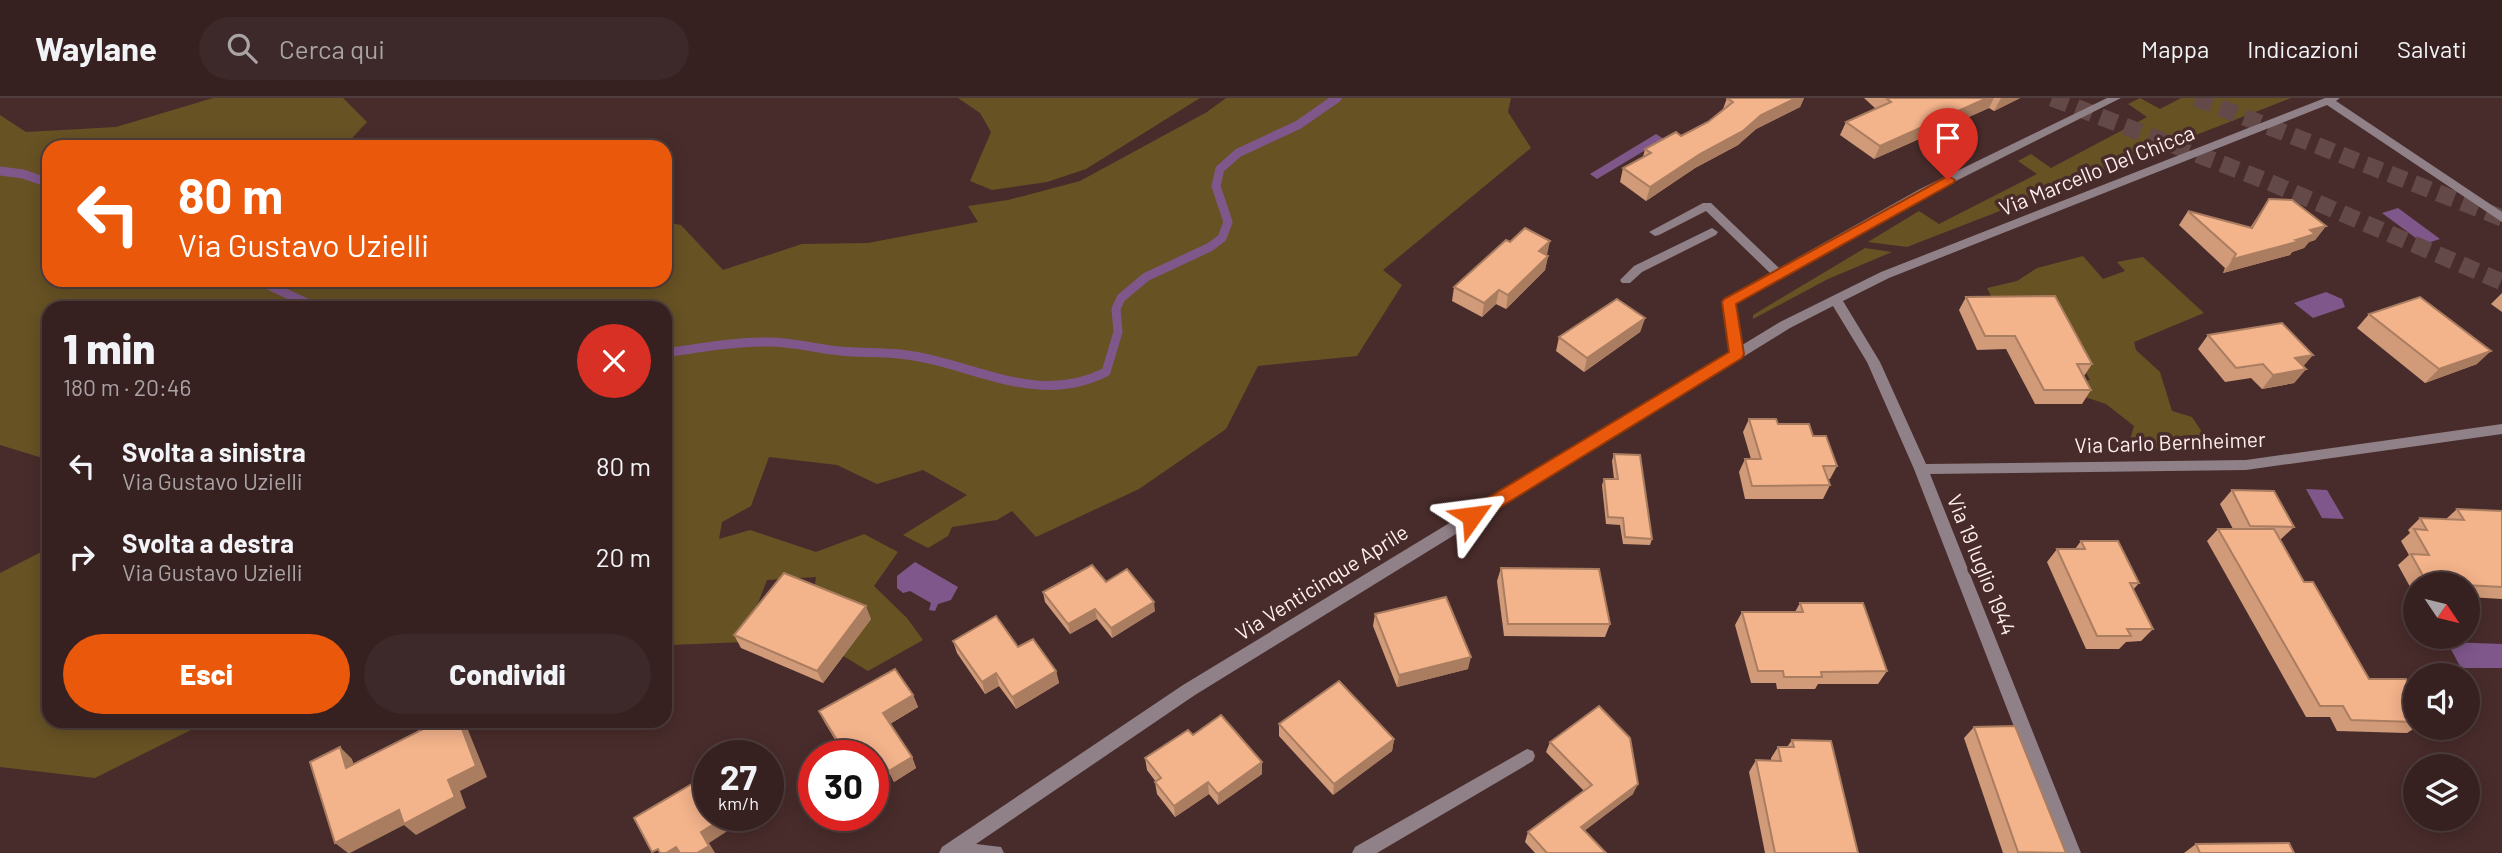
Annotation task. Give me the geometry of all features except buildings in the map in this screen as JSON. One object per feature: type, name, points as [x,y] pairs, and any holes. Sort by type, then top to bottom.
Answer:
[{"type":"street","points":[[1737,354],[1729,302],[1924,192],[2116,98]]},
{"type":"street","points":[[2332,99],[2502,218]]},
{"type":"street","name":"Via Marcello Del Chicca","points":[[1836,300],[1885,275],[2332,99]]},
{"type":"street","points":[[1655,232],[1707,206],[1778,274]]},
{"type":"street","points":[[1671,224],[1692,242]]},
{"type":"street","points":[[1626,280],[1638,270],[1712,232]]},
{"type":"street","name":"Via Venticinque Aprile","points":[[950,852],[1189,690],[1785,325],[1836,300]]},
{"type":"street","name":"Via 19 luglio 1944","points":[[1836,300],[1873,362],[1921,470],[2072,853]]},
{"type":"street","name":"Via Carlo Bernheimer","points":[[1921,470],[2246,465],[2502,429]]},
{"type":"street","points":[[1361,853],[1527,756]]},
{"type":"street","points":[[950,852],[995,853]]},
{"type":"shaded area","points":[[213,98],[343,98],[367,122],[350,140],[42,140],[42,287],[672,287],[672,223],[681,225],[723,270],[802,244],[868,243],[978,222],[968,206],[1008,200],[1080,181],[1207,112],[1226,98],[1511,98],[1508,112],[1531,148],[1383,270],[1402,285],[1357,356],[1258,366],[1226,429],[1139,489],[1036,537],[1012,511],[997,520],[952,527],[948,536],[928,548],[903,535],[967,495],[923,470],[877,484],[837,465],[769,457],[751,506],[722,522],[719,539],[750,530],[816,552],[864,534],[898,552],[874,586],[907,618],[923,640],[868,671],[835,651],[810,620],[816,577],[767,580],[743,642],[672,645],[672,301],[42,301],[42,458],[0,445],[0,115],[26,132],[116,127]]},
{"type":"shaded area","points":[[958,98],[1200,98],[1086,169],[1047,182],[992,190],[970,181],[991,132],[980,113]]},
{"type":"shaded area","points":[[2140,98],[2160,109],[2181,98],[2291,98],[1907,247],[1868,242],[1919,211],[1939,224],[2037,174],[2018,161],[2031,154],[2051,168],[2147,117],[2128,104]]},
{"type":"shaded area","points":[[1656,134],[1664,139],[1597,179],[1590,174]]},
{"type":"shaded area","points":[[2398,208],[2440,239],[2424,244],[2382,213]]},
{"type":"shaded area","points":[[1865,248],[1892,252],[1828,279],[1753,319],[1753,315]]},
{"type":"shaded area","points":[[2083,256],[2103,279],[2125,271],[2117,262],[2143,257],[2204,313],[2134,342],[2136,350],[2160,372],[2172,411],[2192,417],[2208,441],[2126,453],[2134,426],[2106,404],[2085,397],[2078,382],[2090,380],[2049,306],[1995,304],[1987,288],[2017,281],[2037,268]]},
{"type":"shaded area","points":[[2326,292],[2342,299],[2345,307],[2313,318],[2294,303]]},
{"type":"shaded area","points":[[2306,489],[2327,490],[2344,519],[2322,518]]},
{"type":"shaded area","points":[[42,552],[42,728],[195,728],[95,778],[0,767],[0,573]]},
{"type":"shaded area","points":[[915,562],[958,587],[951,600],[938,604],[935,611],[929,610],[931,603],[910,591],[903,593],[897,588],[897,576]]},
{"type":"shaded area","points":[[2480,643],[2502,644],[2502,668],[2480,668],[2480,663],[2458,663],[2451,649],[2480,649]]},
{"type":"waterway","points":[[672,352],[728,344],[775,342],[847,352],[925,358],[1028,384],[1080,382],[1106,372],[1118,332],[1116,309],[1121,298],[1146,277],[1210,247],[1222,238],[1228,222],[1216,186],[1220,169],[1238,153],[1298,125],[1337,98]]},
{"type":"waterway","points":[[0,171],[23,174],[42,181]]},
{"type":"waterway","points":[[272,287],[303,301]]},
{"type":"tunnel","points":[[2052,98],[2269,182],[2502,282]]},
{"type":"tunnel","points":[[2196,98],[2502,218]]},
{"type":"route","points":[[1472,516],[1737,354],[1729,302],[1948,180]]}]
